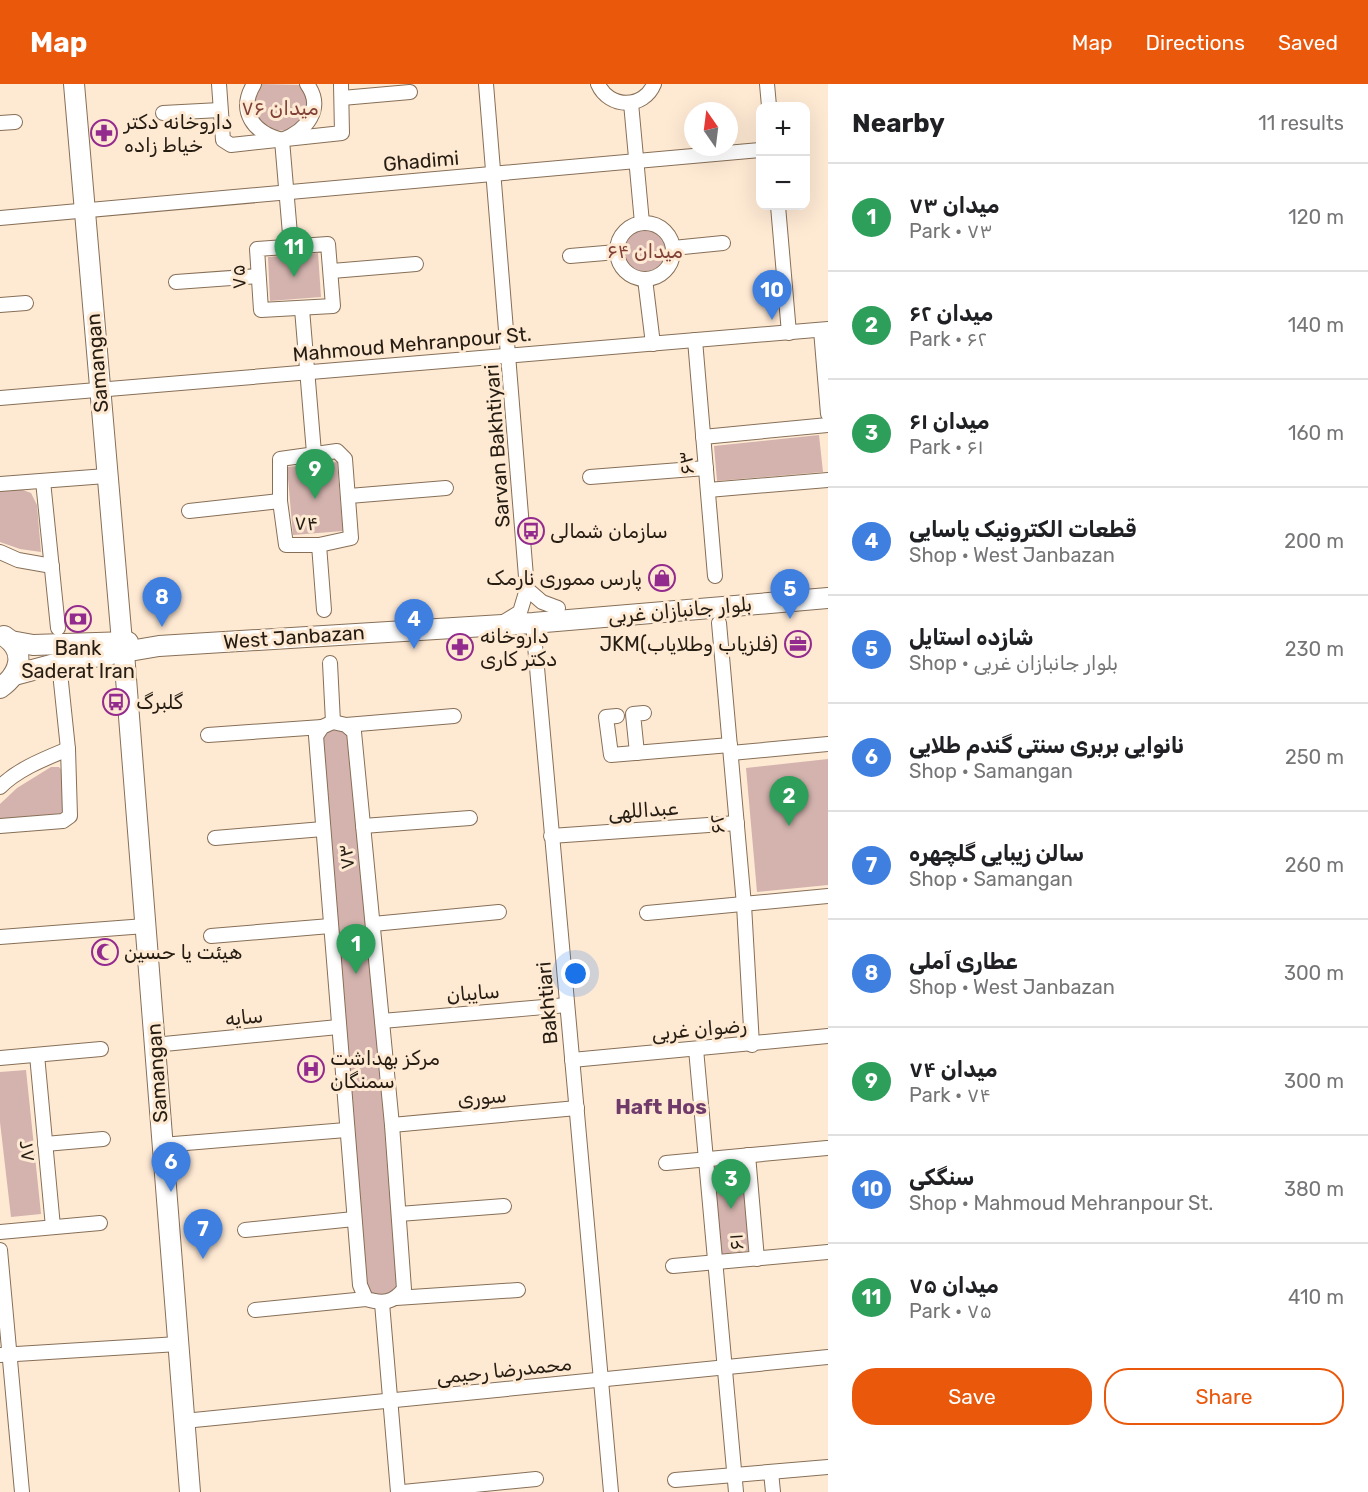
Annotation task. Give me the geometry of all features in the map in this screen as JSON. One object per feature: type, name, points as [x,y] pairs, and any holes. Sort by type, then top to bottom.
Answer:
[{"type":"main road","name":"Samangan","points":[[74,84],[106,476],[123,647],[190,1492]]},
{"type":"main road","points":[[533,623],[537,612],[558,608],[828,587]]},
{"type":"main road","name":"بلوار جانبازان غربی","points":[[533,623],[828,598]]},
{"type":"main road","name":"West Janbazan","points":[[6,637],[33,645],[123,647],[502,623],[533,623]]},
{"type":"main road","points":[[6,637],[18,651],[20,660],[7,682]]},
{"type":"main road","name":"West Janbazan","points":[[7,682],[59,663],[123,647]]},
{"type":"street","points":[[219,84],[220,110],[226,144],[342,133],[341,91],[410,92]]},
{"type":"street","points":[[254,84],[248,93],[246,106],[249,119],[257,130],[282,140],[306,128],[313,116],[314,103],[307,84]]},
{"type":"street","name":"Sarvan Bakhtiyari","points":[[486,84],[527,589]]},
{"type":"street","points":[[598,84],[606,96],[631,103],[647,95],[654,84]]},
{"type":"street","points":[[767,84],[769,102]]},
{"type":"street","points":[[631,103],[642,223]]},
{"type":"street","points":[[163,113],[220,110]]},
{"type":"street","points":[[0,123],[15,122]]},
{"type":"street","points":[[282,140],[291,246]]},
{"type":"street","name":"Ghadimi","points":[[0,218],[756,150]]},
{"type":"street","points":[[778,210],[789,333]]},
{"type":"street","points":[[642,223],[658,226],[665,231],[673,248],[672,256],[663,272],[645,279],[627,273],[621,266],[617,252],[619,238],[625,231],[642,223]]},
{"type":"street","points":[[673,248],[723,243]]},
{"type":"street","name":"۷۵","points":[[328,244],[332,271],[333,306],[261,310],[257,249],[328,244]]},
{"type":"street","points":[[570,256],[617,252]]},
{"type":"street","points":[[332,271],[416,264]]},
{"type":"street","points":[[176,282],[258,276]]},
{"type":"street","points":[[645,279],[653,344]]},
{"type":"street","points":[[0,305],[26,303]]},
{"type":"street","points":[[302,309],[314,453]]},
{"type":"street","points":[[824,330],[828,414]]},
{"type":"street","name":"Mahmoud Mehranpour St.","points":[[0,398],[824,330]]},
{"type":"street","points":[[695,340],[703,437]]},
{"type":"street","name":"۶۳","points":[[828,425],[703,437],[708,490],[828,480]]},
{"type":"street","name":"۷۴","points":[[337,451],[345,459],[349,496],[351,538],[319,545],[286,545],[280,501],[280,459],[337,451]]},
{"type":"street","points":[[590,477],[706,468]]},
{"type":"street","points":[[0,484],[106,476]]},
{"type":"street","points":[[43,481],[58,628]]},
{"type":"street","points":[[349,496],[446,488]]},
{"type":"street","points":[[708,490],[715,576]]},
{"type":"street","points":[[189,511],[280,501]]},
{"type":"street","points":[[319,545],[324,610]]},
{"type":"street","points":[[0,552],[18,560],[52,566]]},
{"type":"street","points":[[502,623],[520,612],[527,589],[542,602],[558,608]]},
{"type":"street","name":"Bakhtiari","points":[[533,623],[611,1492]]},
{"type":"street","name":"۶۲","points":[[719,623],[744,905],[752,1045]]},
{"type":"street","points":[[0,826],[63,821],[70,816],[68,749],[59,663]]},
{"type":"street","points":[[330,663],[334,725]]},
{"type":"street","points":[[637,753],[633,714],[644,713]]},
{"type":"street","points":[[208,735],[454,716]]},
{"type":"street","points":[[617,716],[606,717],[610,756],[828,744]]},
{"type":"street","name":"۷۳","points":[[366,1299],[360,1285],[346,1130],[316,736],[334,725],[354,732],[399,1214],[404,1289],[396,1298]]},
{"type":"street","points":[[0,787],[9,778],[37,762],[68,749]]},
{"type":"street","points":[[363,826],[470,818]]},
{"type":"street","name":"عبداللهی","points":[[551,837],[737,823]]},
{"type":"street","points":[[215,838],[323,829]]},
{"type":"street","points":[[647,914],[828,896]]},
{"type":"street","points":[[373,924],[499,912]]},
{"type":"street","points":[[0,937],[145,926]]},
{"type":"street","points":[[211,936],[330,926]]},
{"type":"street","name":"سایبان","points":[[382,1021],[567,1005]]},
{"type":"street","name":"سایه","points":[[154,1045],[338,1027]]},
{"type":"street","name":"رضوان غربی","points":[[572,1060],[752,1045],[828,1036]]},
{"type":"street","points":[[0,1058],[101,1049]]},
{"type":"street","name":"۶۱","points":[[696,1049],[716,1263],[757,1259],[747,1155]]},
{"type":"street","name":"۸۲","points":[[37,1055],[53,1227]]},
{"type":"street","name":"سوری","points":[[392,1125],[577,1108]]},
{"type":"street","points":[[162,1145],[346,1130]]},
{"type":"street","points":[[45,1144],[102,1139]]},
{"type":"street","points":[[666,1163],[827,1148]]},
{"type":"street","points":[[399,1214],[504,1206]]},
{"type":"street","points":[[245,1230],[354,1219]]},
{"type":"street","points":[[0,1232],[100,1223]]},
{"type":"street","points":[[0,1250],[5,1354],[22,1492]]},
{"type":"street","points":[[757,1259],[828,1252]]},
{"type":"street","points":[[673,1266],[716,1263],[736,1492]]},
{"type":"street","points":[[255,1310],[366,1299],[382,1303],[396,1298],[518,1290]]},
{"type":"street","points":[[382,1303],[398,1492]]},
{"type":"street","points":[[5,1354],[178,1344]]},
{"type":"street","name":"محمدرضا رحیمی","points":[[184,1421],[828,1357]]},
{"type":"street","points":[[675,1480],[828,1467]]},
{"type":"street","points":[[771,1472],[773,1492]]},
{"type":"street","points":[[403,1492],[500,1487],[536,1479]]},
{"type":"green space","name":"میدان ۷۶","points":[[260,84],[302,85],[308,103],[306,116],[298,125],[287,130],[274,130],[263,125],[255,116],[254,102]]},
{"type":"green space","name":"میدان ۶۴","points":[[640,227],[650,227],[662,234],[669,246],[669,256],[662,268],[650,275],[640,275],[625,264],[621,256],[621,246],[632,231]]},
{"type":"green space","points":[[318,253],[321,297],[270,301],[268,257]]},
{"type":"green space","points":[[819,435],[823,472],[717,481],[714,446]]},
{"type":"green space","points":[[337,462],[343,531],[293,535],[287,467]]},
{"type":"green space","points":[[20,489],[31,493],[37,505],[41,552],[20,549],[0,542],[0,491]]},
{"type":"green space","points":[[322,727],[354,732],[404,1289],[396,1299],[366,1299]]},
{"type":"green space","points":[[828,759],[828,885],[757,892],[746,768]]},
{"type":"green space","points":[[51,767],[59,767],[63,772],[63,813],[0,820],[0,804],[17,788]]},
{"type":"green space","points":[[26,1070],[41,1214],[11,1217],[0,1122],[0,1072]]},
{"type":"green space","points":[[741,1164],[749,1251],[722,1254],[713,1166]]},
{"type":"place","name":"داروخانه دکتر خیاط زاده","points":[[104,133]]},
{"type":"place","name":"میدان ۷۵","points":[[294,277]]},
{"type":"place","name":"سنگکی","points":[[772,320]]},
{"type":"place","name":"میدان ۷۴","points":[[315,499]]},
{"type":"place","name":"سازمان شمالی","points":[[531,531]]},
{"type":"place","name":"پارس مموری نارمک","points":[[662,578]]},
{"type":"place","name":"Bank Saderat Iran","points":[[78,619]]},
{"type":"place","name":"شازده استایل","points":[[790,619]]},
{"type":"place","name":"عطاری آملی","points":[[162,627]]},
{"type":"place","name":"JKM(فلزیاب وطلایاب)","points":[[798,644]]},
{"type":"place","name":"داروخانه دکتر کاری","points":[[460,647]]},
{"type":"place","name":"قطعات الکترونیک یاسایی","points":[[414,649]]},
{"type":"place","name":"گلبرگ","points":[[116,702]]},
{"type":"place","name":"میدان ۶۲","points":[[789,826]]},
{"type":"place","name":"هیئت یا حسین","points":[[105,952]]},
{"type":"place","name":"میدان ۷۳","points":[[356,974]]},
{"type":"place","name":"مرکز بهداشت سمنگان","points":[[311,1069]]},
{"type":"place","name":"نانوایی بربری سنتی گندم طلایی","points":[[171,1192]]},
{"type":"place","name":"میدان ۶۱","points":[[731,1209]]},
{"type":"place","name":"سالن زیبایی گلچهره","points":[[203,1259]]},
{"type":"district","name":"Haft Hos","points":[[661,1107]]}]
